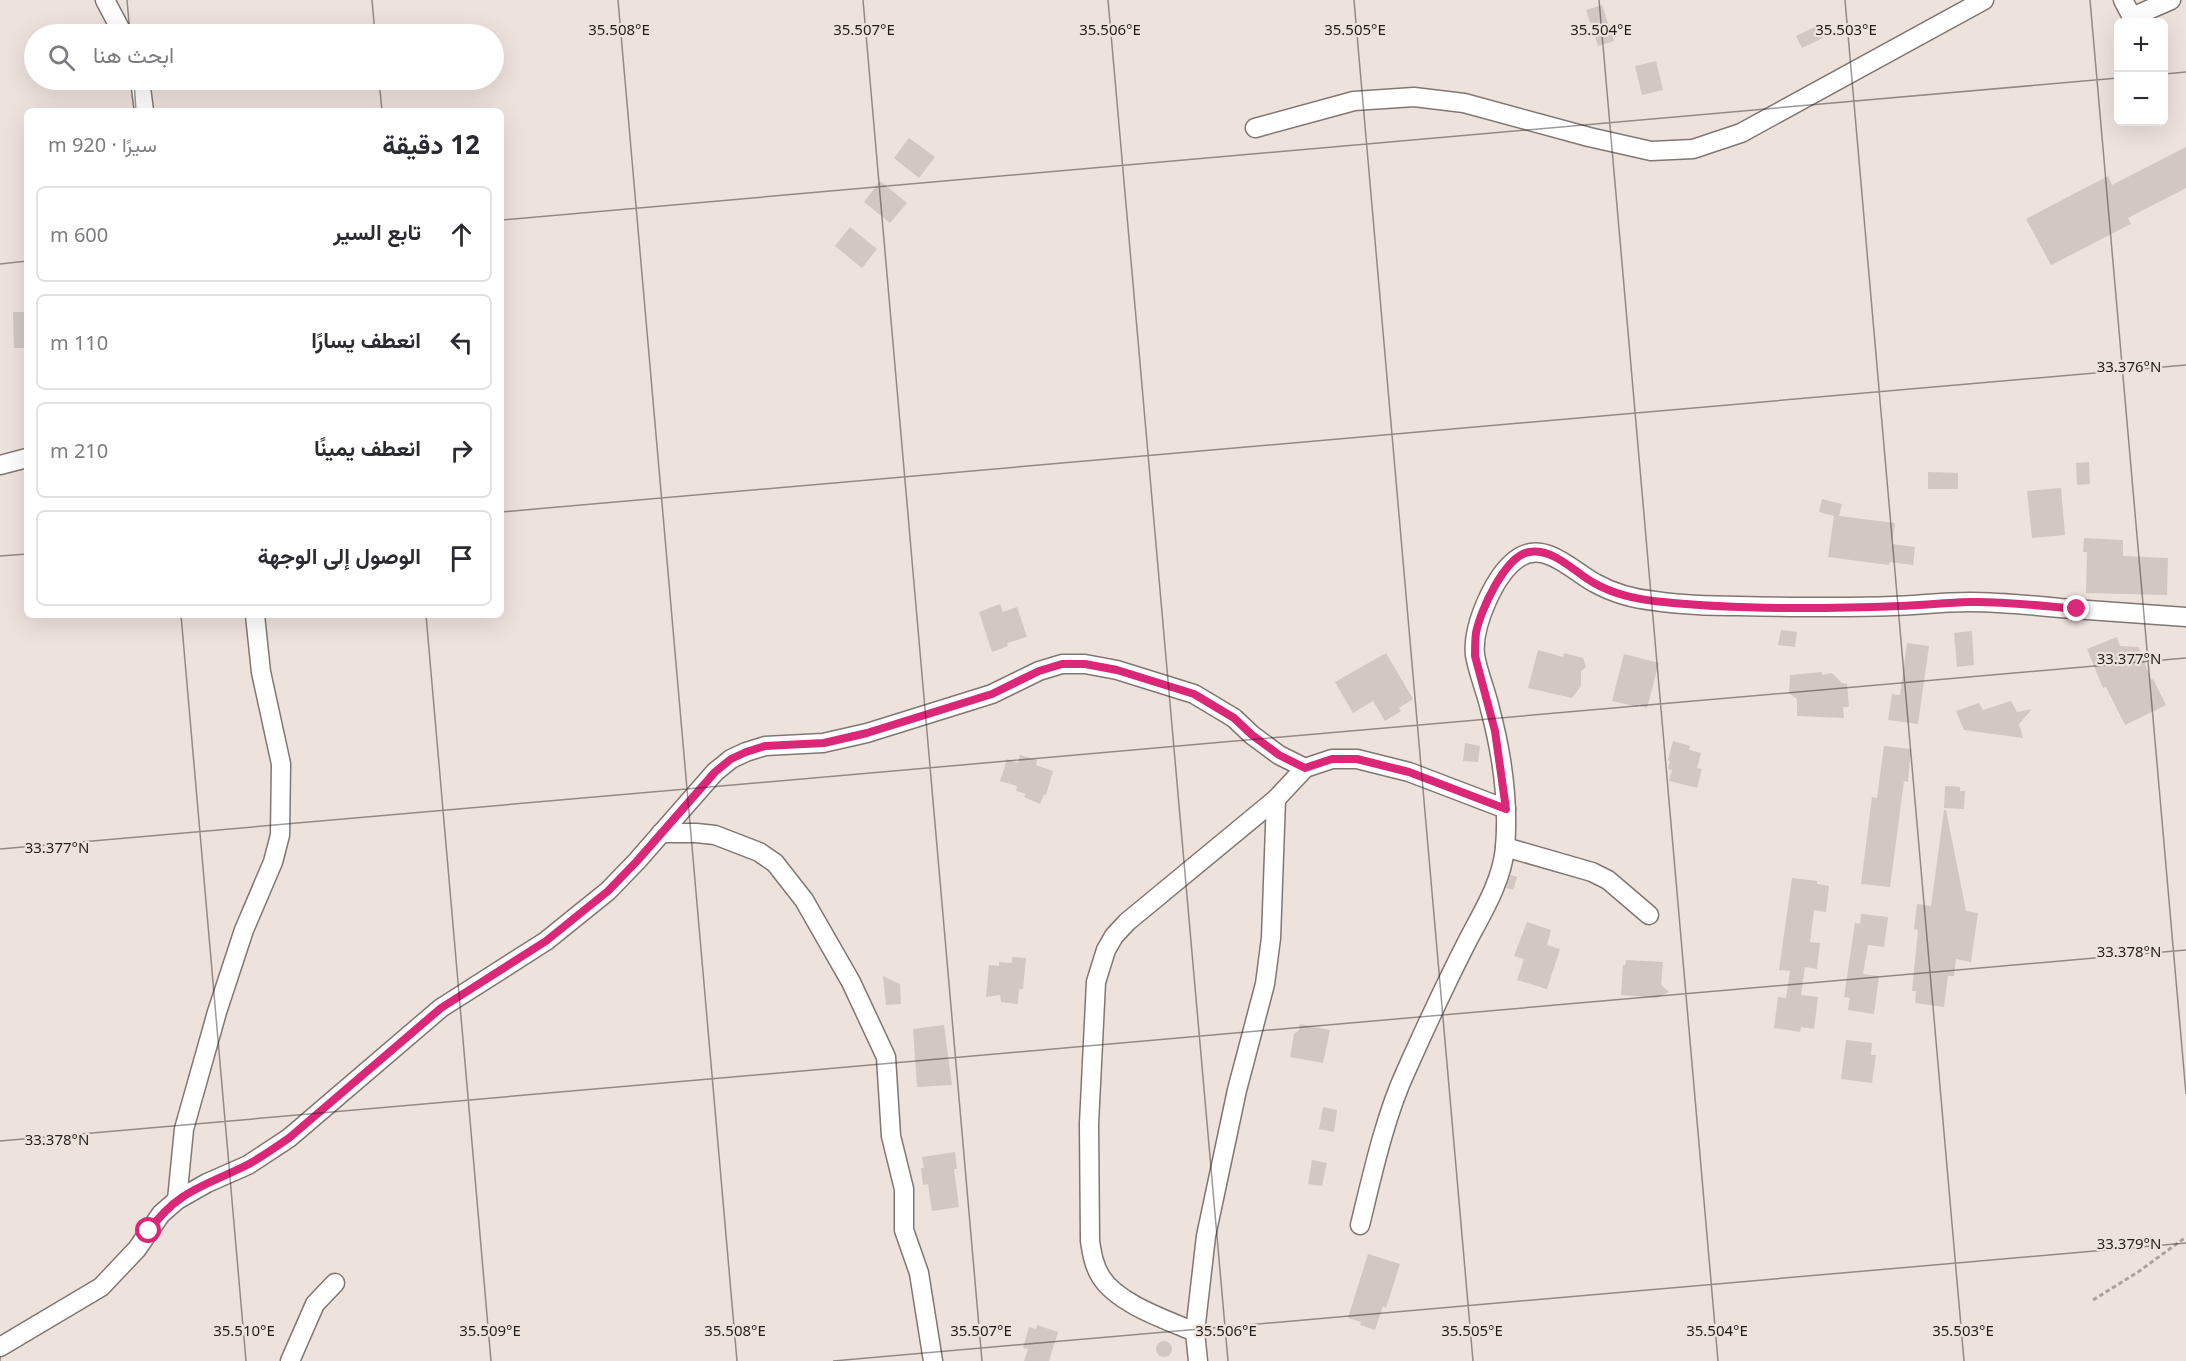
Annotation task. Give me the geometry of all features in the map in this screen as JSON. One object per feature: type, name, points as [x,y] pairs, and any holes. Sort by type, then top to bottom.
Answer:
[{"type":"street","points":[[105,0],[118,24]]},
{"type":"street","points":[[1255,128],[1354,101],[1414,97],[1464,103],[1588,137],[1651,151],[1693,149],[1741,133],[1984,0]]},
{"type":"street","points":[[2123,0],[2133,17],[2171,0]]},
{"type":"street","points":[[141,90],[144,108]]},
{"type":"street","points":[[0,465],[24,459]]},
{"type":"street","points":[[1360,1225],[1377,1156],[1404,1076],[1470,936],[1485,911],[1503,865],[1506,809],[1497,742],[1475,656],[1475,644],[1482,614],[1506,569],[1518,558],[1529,552],[1542,553],[1556,558],[1594,583],[1618,594],[1652,601],[1692,605],[1805,608],[1969,602],[2186,617]]},
{"type":"street","points":[[177,1200],[184,1129],[202,1065],[244,930],[273,862],[280,835],[281,765],[261,672],[255,618]]},
{"type":"street","points":[[0,1347],[101,1287],[137,1249],[161,1214],[177,1200],[207,1183],[248,1165],[289,1138],[441,1008],[546,941],[608,891],[715,772],[731,759],[746,752],[765,746],[824,743],[867,733],[992,694],[1039,671],[1062,664],[1085,664],[1117,670],[1194,694],[1234,718],[1279,755],[1305,768]]},
{"type":"street","points":[[1195,1332],[1120,1296],[1102,1280],[1092,1258],[1089,1135],[1096,982],[1106,950],[1114,936],[1197,862],[1276,799],[1305,768],[1332,759],[1357,759],[1409,772],[1506,809]]},
{"type":"street","points":[[1198,1361],[1195,1332],[1206,1236],[1237,1090],[1265,984],[1272,918],[1276,799]]},
{"type":"street","points":[[661,833],[715,835],[759,852],[775,864],[804,900],[851,982],[885,1056],[891,1136],[904,1189],[904,1230],[919,1273],[933,1361]]},
{"type":"street","points":[[1505,847],[1592,872],[1608,880],[1649,915]]},
{"type":"street","points":[[290,1361],[315,1304],[335,1283]]},
{"type":"path","points":[[2094,1300],[2186,1237]]},
{"type":"building","points":[[1602,5],[1614,41],[1598,46],[1586,10]]},
{"type":"building","points":[[1817,26],[1823,38],[1802,48],[1796,36]]},
{"type":"building","points":[[1656,61],[1663,90],[1642,95],[1635,66]]},
{"type":"building","points":[[909,138],[935,157],[919,178],[894,158]]},
{"type":"building","points":[[2186,147],[2186,188],[2128,218],[2131,224],[2051,265],[2026,219],[2108,176],[2112,185]]},
{"type":"building","points":[[880,181],[907,203],[890,223],[864,202]]},
{"type":"building","points":[[850,227],[877,249],[862,268],[835,246]]},
{"type":"building","points":[[13,312],[24,312],[24,348],[14,348]]},
{"type":"building","points":[[2089,462],[2090,484],[2077,485],[2076,463]]},
{"type":"building","points":[[1928,472],[1958,473],[1958,489],[1928,489]]},
{"type":"building","points":[[2061,488],[2065,535],[2032,538],[2027,491]]},
{"type":"building","points":[[1822,499],[1842,504],[1839,516],[1895,523],[1892,544],[1915,547],[1913,565],[1890,562],[1889,565],[1828,557],[1834,516],[1819,512]]},
{"type":"building","points":[[2084,538],[2123,540],[2123,556],[2168,558],[2167,595],[2086,593],[2087,552],[2083,552]]},
{"type":"building","points":[[1000,604],[1003,612],[1017,607],[1027,637],[1007,643],[1008,646],[992,652],[979,612]]},
{"type":"building","points":[[1781,630],[1797,632],[1795,647],[1778,645]]},
{"type":"building","points":[[1972,631],[1974,665],[1957,667],[1954,633]]},
{"type":"building","points":[[2117,637],[2120,646],[2139,647],[2151,680],[2153,679],[2166,705],[2125,725],[2106,687],[2103,688],[2087,649]]},
{"type":"building","points":[[1907,643],[1929,646],[1918,724],[1888,720],[1892,694],[1900,695]]},
{"type":"building","points":[[1538,650],[1563,657],[1564,653],[1583,658],[1586,667],[1581,671],[1581,686],[1572,698],[1528,688]]},
{"type":"building","points":[[1386,653],[1413,699],[1399,708],[1401,711],[1385,721],[1373,701],[1353,713],[1335,682]]},
{"type":"building","points":[[1624,654],[1659,663],[1647,708],[1612,701]]},
{"type":"building","points":[[1822,672],[1822,675],[1832,673],[1842,683],[1847,684],[1849,707],[1843,707],[1844,718],[1797,716],[1797,699],[1789,693],[1790,675]]},
{"type":"building","points":[[2011,701],[2017,712],[2032,709],[2019,724],[2023,738],[1964,730],[1956,711],[1979,703],[1983,710]]},
{"type":"building","points":[[1673,741],[1690,746],[1689,750],[1701,753],[1697,768],[1702,769],[1697,788],[1669,781],[1672,770],[1668,769],[1670,761],[1668,760]]},
{"type":"building","points":[[1465,743],[1480,746],[1478,762],[1463,761]]},
{"type":"building","points":[[1884,746],[1911,749],[1908,782],[1904,781],[1890,887],[1861,884],[1872,797],[1877,798]]},
{"type":"building","points":[[1020,755],[1037,760],[1036,765],[1053,771],[1046,795],[1044,794],[1040,804],[1024,797],[1026,794],[1016,791],[1017,786],[1000,781],[1007,759],[1018,763]]},
{"type":"building","points":[[1945,786],[1960,787],[1960,791],[1965,791],[1964,809],[1944,808]]},
{"type":"building","points":[[1944,810],[1946,810],[1966,911],[1978,913],[1971,962],[1956,959],[1954,976],[1948,976],[1944,1007],[1915,1003],[1916,991],[1912,991],[1918,930],[1914,929],[1917,904],[1931,906]]},
{"type":"building","points":[[1511,875],[1517,877],[1513,890],[1506,888]]},
{"type":"building","points":[[1792,878],[1817,881],[1817,884],[1829,886],[1826,912],[1814,910],[1810,942],[1820,943],[1817,969],[1805,967],[1801,995],[1818,997],[1814,1029],[1801,1027],[1800,1032],[1774,1028],[1778,997],[1786,998],[1790,971],[1779,970]]},
{"type":"building","points":[[1861,914],[1888,917],[1884,947],[1868,945],[1863,974],[1879,976],[1874,1014],[1848,1010],[1850,998],[1844,997],[1855,923],[1860,924]]},
{"type":"building","points":[[1527,922],[1551,930],[1547,945],[1560,949],[1547,989],[1517,980],[1524,959],[1514,956]]},
{"type":"building","points":[[1012,957],[1026,958],[1023,989],[1019,989],[1018,1004],[1001,1002],[1000,995],[986,997],[989,965],[999,966],[999,962],[1012,963]]},
{"type":"building","points":[[1626,960],[1663,962],[1661,985],[1669,992],[1657,998],[1621,995],[1623,965]]},
{"type":"building","points":[[883,976],[900,984],[901,1004],[886,1005]]},
{"type":"building","points":[[1300,1024],[1330,1030],[1323,1063],[1290,1057],[1294,1034],[1299,1030]]},
{"type":"building","points":[[944,1025],[952,1085],[917,1087],[913,1029]]},
{"type":"building","points":[[1846,1040],[1872,1043],[1871,1055],[1876,1055],[1872,1083],[1841,1079]]},
{"type":"building","points":[[1323,1107],[1337,1110],[1334,1132],[1319,1129]]},
{"type":"building","points":[[955,1152],[957,1169],[954,1169],[959,1207],[932,1211],[928,1184],[923,1185],[922,1157]]},
{"type":"building","points":[[1312,1160],[1327,1163],[1322,1186],[1308,1184]]},
{"type":"building","points":[[1368,1254],[1400,1264],[1386,1308],[1383,1306],[1375,1330],[1348,1318]]},
{"type":"building","points":[[1037,1325],[1058,1332],[1049,1361],[1024,1361],[1028,1349],[1023,1348],[1029,1327],[1036,1329]]},
{"type":"building","points":[[1164,1341],[1172,1349],[1164,1357],[1156,1349]]},
{"type":"route","points":[[149,1231],[161,1214],[177,1200],[221,1176],[248,1165],[289,1138],[441,1008],[546,941],[581,913],[608,891],[637,861],[715,772],[731,759],[746,752],[765,746],[824,743],[867,733],[992,694],[1039,671],[1062,664],[1085,664],[1117,670],[1194,694],[1234,718],[1279,755],[1305,768],[1332,759],[1357,759],[1409,772],[1506,809],[1495,731],[1475,656],[1476,632],[1490,596],[1506,569],[1529,552],[1542,553],[1556,558],[1594,583],[1618,594],[1652,601],[1692,605],[1805,608],[1969,602],[2077,609]]}]
